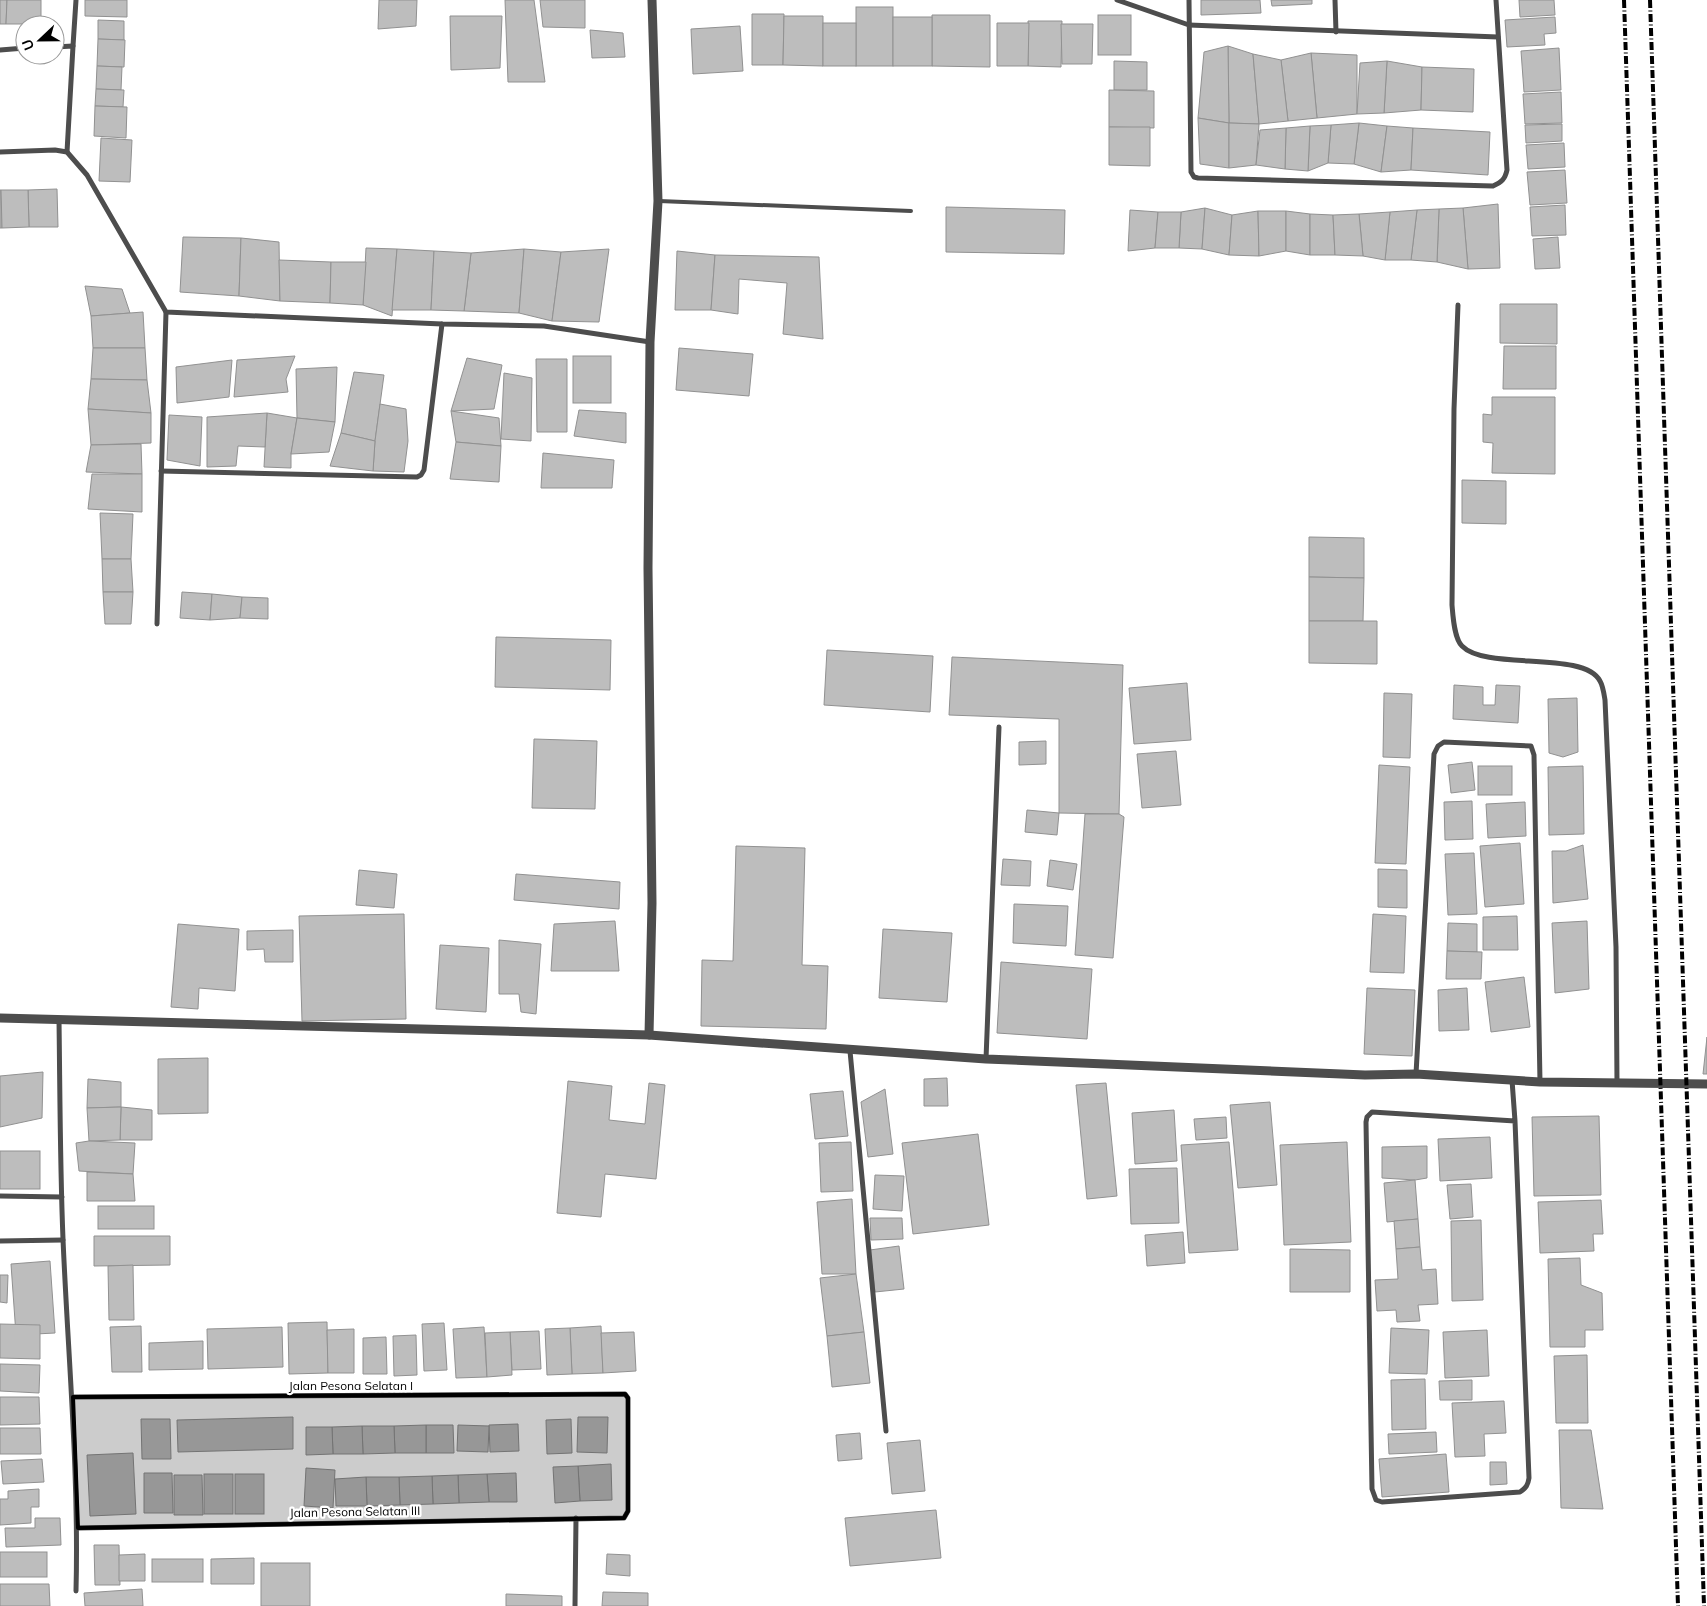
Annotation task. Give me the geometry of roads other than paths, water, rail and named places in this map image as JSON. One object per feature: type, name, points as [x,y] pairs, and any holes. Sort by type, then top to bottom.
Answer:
[{"type":"street","points":[[66,152],[76,0]]},
{"type":"street","points":[[649,1036],[652,903],[648,568],[650,342],[658,200],[652,0]]},
{"type":"street","points":[[1117,0],[1189,26],[1498,37]]},
{"type":"street","points":[[1189,0],[1191,172],[1194,177],[1494,186],[1501,183],[1506,177],[1507,170],[1496,0]]},
{"type":"street","points":[[1336,0],[1336,32]]},
{"type":"street","points":[[65,46],[73,46]]},
{"type":"street","points":[[0,50],[15,49]]},
{"type":"street","points":[[0,152],[55,150],[66,152],[87,175],[166,312],[157,624]]},
{"type":"street","points":[[1458,305],[1452,605],[1454,626],[1461,646],[1479,656],[1572,666],[1589,670],[1600,680],[1605,700],[1616,938],[1617,1083]]},
{"type":"street","points":[[166,312],[442,324],[544,326],[650,342]]},
{"type":"street","points":[[161,471],[417,478],[421,476],[424,470],[442,324]]},
{"type":"street","points":[[986,1060],[999,726]]},
{"type":"street","points":[[1416,1074],[1434,754],[1438,746],[1444,742],[1531,746],[1534,755],[1540,1082]]},
{"type":"street","points":[[0,1018],[649,1036],[986,1060],[1365,1075],[1416,1074],[1540,1082],[1707,1084]]},
{"type":"street","points":[[59,1020],[63,1240],[73,1397],[78,1528],[76,1591]]},
{"type":"street","points":[[850,1051],[886,1431]]},
{"type":"street","points":[[1512,1080],[1514,1121],[1529,1468],[1528,1483],[1520,1492],[1382,1502],[1376,1500],[1372,1489],[1366,1122],[1368,1116],[1372,1112],[1514,1121]]},
{"type":"street","points":[[0,1196],[62,1198]]},
{"type":"street","points":[[0,1241],[63,1240]]},
{"type":"street","name":"Jalan Pesona Selatan I","points":[[73,1397],[625,1394],[628,1398],[628,1511]]},
{"type":"street","name":"Jalan Pesona Selatan III","points":[[78,1528],[624,1518],[628,1511]]},
{"type":"street","points":[[575,1606],[576,1518]]},
{"type":"lane","points":[[658,200],[911,211]]},
{"type":"railway","points":[[1624,0],[1678,1606]]},
{"type":"railway","points":[[1650,0],[1704,1606]]}]
